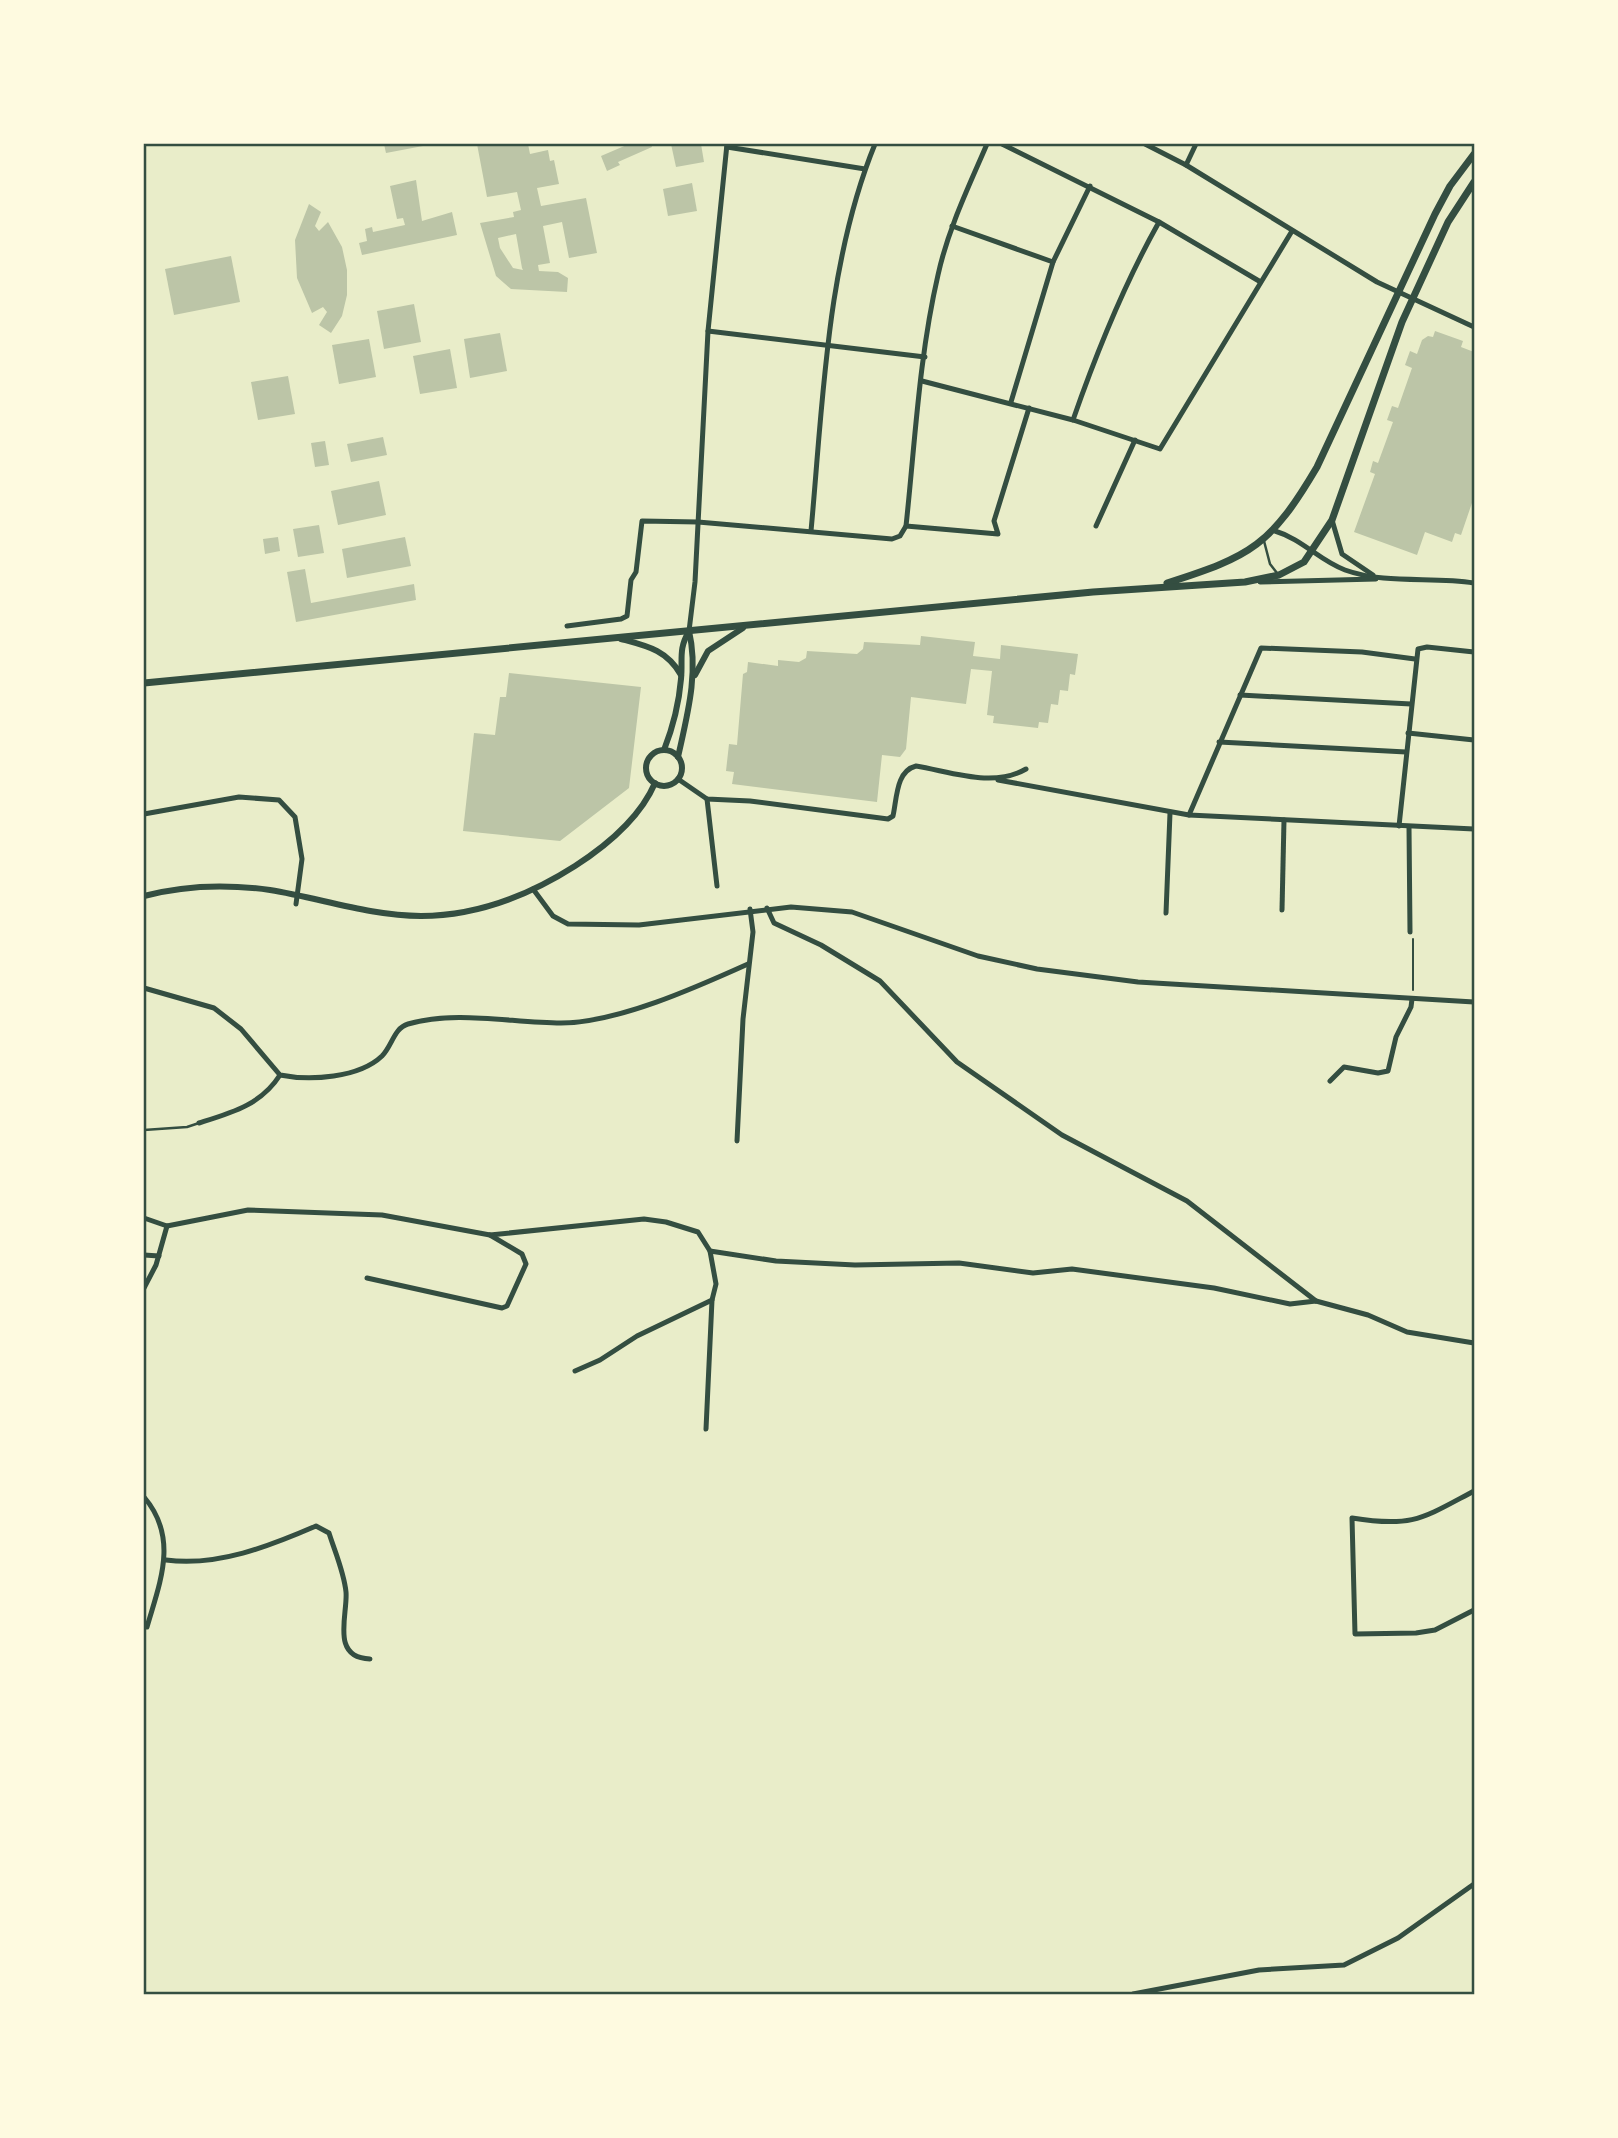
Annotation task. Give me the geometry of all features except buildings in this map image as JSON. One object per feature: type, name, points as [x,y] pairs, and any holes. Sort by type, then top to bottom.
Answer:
[{"type":"main road","points":[[1159,586],[1220,566],[1264,541],[1275,531],[1317,467],[1397,292],[1446,193],[1475,154]]},
{"type":"main road","points":[[144,683],[743,628],[1159,586],[1245,582],[1279,575],[1295,568],[1314,551],[1332,520],[1412,300],[1448,222],[1475,182]]},
{"type":"street","points":[[810,531],[830,344],[844,256],[865,169],[875,144]]},
{"type":"street","points":[[567,626],[626,616],[631,580],[636,572],[642,521],[698,522],[892,539],[900,536],[906,526],[925,357],[938,274],[953,226],[987,144]]},
{"type":"street","points":[[1002,144],[1159,222],[1259,281]]},
{"type":"street","points":[[1144,144],[1186,164],[1292,231],[1397,292],[1475,327]]},
{"type":"street","points":[[1186,164],[1196,144]]},
{"type":"street","points":[[678,757],[664,750],[654,753],[648,761],[647,773],[654,783],[669,785],[678,779],[682,770],[678,757],[693,680],[694,651],[689,631],[708,331],[727,145],[865,169]]},
{"type":"street","points":[[1011,402],[1054,262],[1090,187]]},
{"type":"street","points":[[1073,420],[1095,356],[1126,281],[1159,222]]},
{"type":"street","points":[[953,226],[1054,262]]},
{"type":"street","points":[[922,381],[1011,402],[1160,449],[1259,281],[1292,231]]},
{"type":"street","points":[[708,331],[925,357]]},
{"type":"street","points":[[906,526],[998,534],[994,521],[1029,408]]},
{"type":"street","points":[[1096,526],[1135,440]]},
{"type":"street","points":[[1332,520],[1335,541],[1342,554],[1379,578]]},
{"type":"street","points":[[1275,531],[1292,536],[1329,564],[1379,578],[1475,583]]},
{"type":"street","points":[[1245,582],[1366,581],[1379,578]]},
{"type":"street","points":[[693,680],[708,651],[743,628]]},
{"type":"street","points":[[664,750],[682,676],[681,645],[689,631]]},
{"type":"street","points":[[617,638],[662,652],[673,660],[682,676]]},
{"type":"street","points":[[1399,826],[1418,649],[1427,647],[1475,652]]},
{"type":"street","points":[[1189,816],[1261,649],[1362,652],[1415,659]]},
{"type":"street","points":[[1240,695],[1410,704]]},
{"type":"street","points":[[1408,733],[1475,740]]},
{"type":"street","points":[[1219,742],[1406,752]]},
{"type":"street","points":[[678,779],[707,799],[888,819],[893,816],[901,776],[907,769],[916,766],[1093,795],[1189,816],[1475,829]]},
{"type":"street","points":[[998,780],[1012,777],[1026,769]]},
{"type":"street","points":[[144,896],[200,886],[242,887],[387,914],[439,916],[484,908],[533,889],[586,859],[619,832],[639,809],[654,783]]},
{"type":"street","points":[[144,814],[239,797],[279,800],[295,817],[302,859],[296,904]]},
{"type":"street","points":[[707,799],[717,886]]},
{"type":"street","points":[[1166,913],[1170,813]]},
{"type":"street","points":[[1282,910],[1284,820]]},
{"type":"street","points":[[1409,827],[1410,932]]},
{"type":"street","points":[[533,889],[553,916],[568,924],[639,925],[767,908],[852,912],[978,956],[1037,969],[1138,982],[1475,1002]]},
{"type":"street","points":[[767,908],[775,923],[821,946],[880,981],[957,1062],[1062,1135],[1187,1201],[1316,1301]]},
{"type":"street","points":[[737,1141],[748,964],[753,932],[750,909]]},
{"type":"street","points":[[144,988],[214,1008],[241,1029],[280,1076],[315,1078],[367,1066],[383,1055],[402,1026],[412,1023],[453,1019],[581,1021],[683,993],[748,964]]},
{"type":"street","points":[[1330,1081],[1344,1067],[1378,1073],[1388,1071],[1396,1037],[1411,1007],[1412,999]]},
{"type":"street","points":[[199,1123],[230,1114],[261,1098],[280,1076]]},
{"type":"street","points":[[144,1218],[167,1226],[248,1210],[383,1215],[490,1235],[644,1219],[686,1227],[698,1232],[710,1251],[716,1284],[712,1300],[706,1429]]},
{"type":"street","points":[[144,1288],[159,1256],[167,1226]]},
{"type":"street","points":[[367,1278],[502,1308],[507,1306],[526,1264],[522,1254],[490,1235]]},
{"type":"street","points":[[710,1251],[789,1262],[855,1265],[959,1263],[1033,1273],[1072,1269],[1214,1288],[1290,1304],[1316,1301],[1356,1311],[1406,1332],[1475,1343]]},
{"type":"street","points":[[144,1255],[159,1256]]},
{"type":"street","points":[[575,1371],[600,1360],[637,1336],[712,1300]]},
{"type":"street","points":[[1475,1491],[1411,1521],[1391,1523],[1352,1518],[1355,1634],[1435,1630],[1475,1610]]},
{"type":"street","points":[[144,1497],[158,1520],[166,1560],[147,1627]]},
{"type":"street","points":[[166,1560],[193,1564],[275,1544],[316,1526],[329,1533],[343,1578],[346,1593],[342,1636],[352,1652],[370,1659]]},
{"type":"street","points":[[1133,1994],[1259,1970],[1344,1965],[1398,1938],[1475,1884]]},
{"type":"lane","points":[[1264,541],[1270,565],[1286,582]]},
{"type":"lane","points":[[144,1130],[187,1127],[199,1123]]},
{"type":"path","points":[[1410,932],[1412,999]]}]
